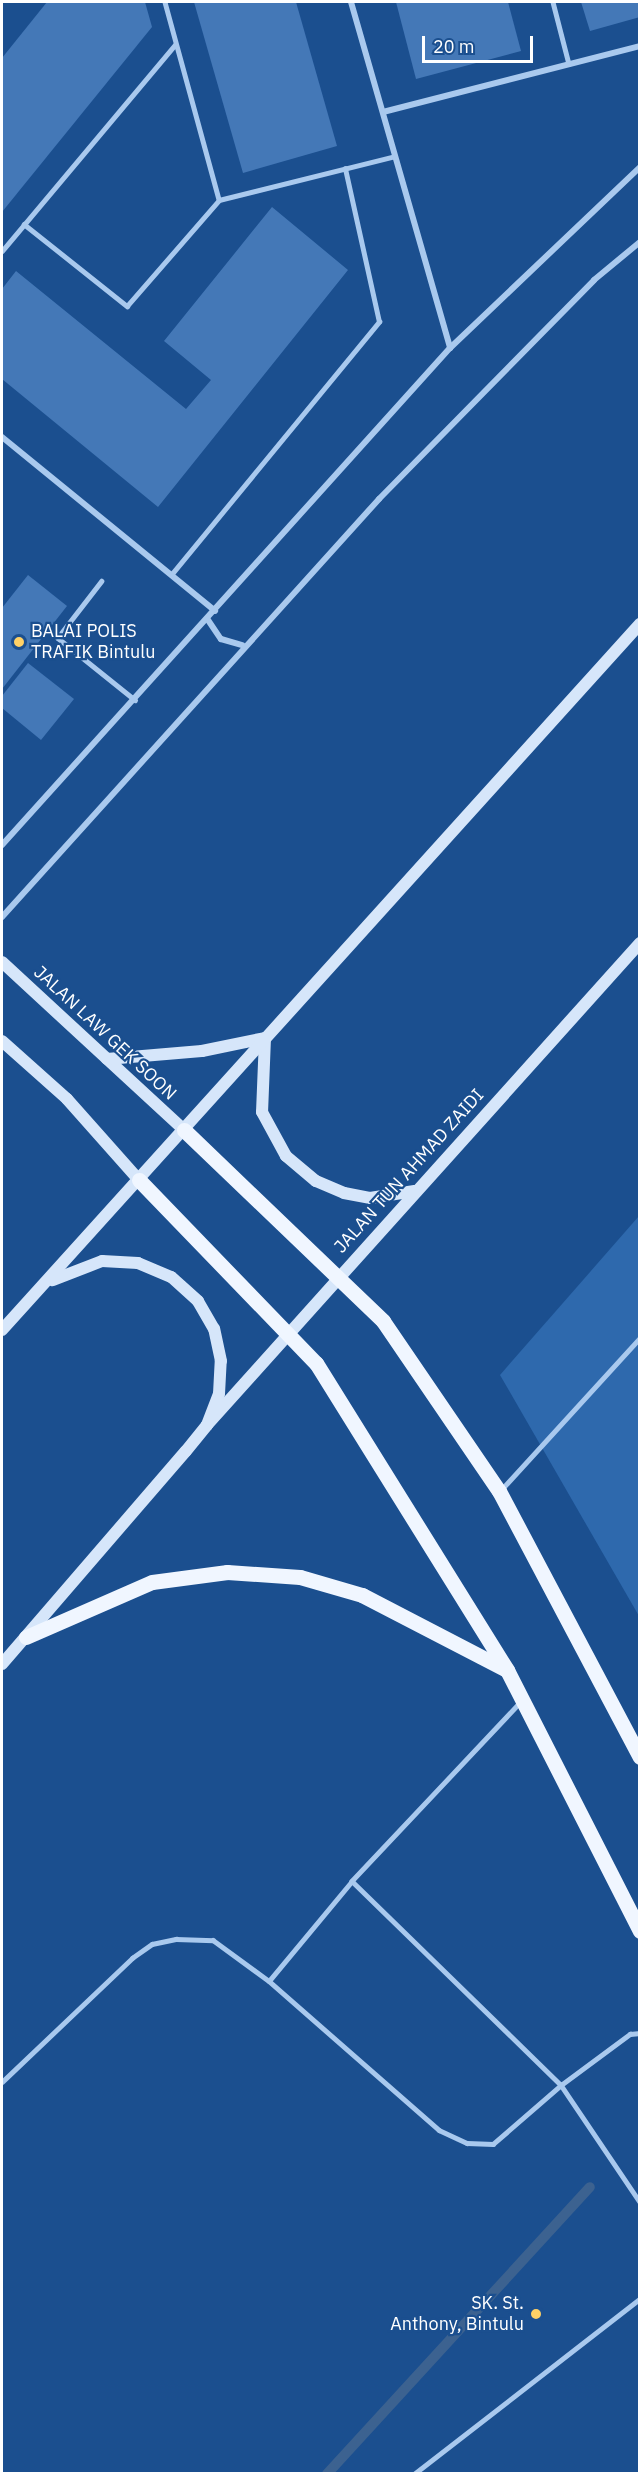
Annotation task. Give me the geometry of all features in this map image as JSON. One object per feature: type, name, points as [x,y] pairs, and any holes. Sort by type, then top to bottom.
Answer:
[{"type":"main road","points":[[2,1330],[639,624]]},
{"type":"main road","name":"JALAN TUN AHMAD ZAIDI","points":[[2,1664],[287,1334],[639,943]]},
{"type":"main road","name":"JALAN LAW GEK SOON","points":[[2,962],[184,1130]]},
{"type":"main road","points":[[107,1059],[202,1051],[265,1038]]},
{"type":"main road","points":[[265,1038],[262,1112],[286,1156],[316,1181],[344,1193],[370,1198],[414,1191]]},
{"type":"main road","points":[[2,1041],[67,1099],[139,1180],[316,1363],[507,1670],[639,1931]]},
{"type":"main road","points":[[184,1130],[383,1321],[499,1491],[637,1751]]},
{"type":"main road","points":[[38,1290],[68,1270],[102,1261],[138,1263],[171,1277],[198,1301],[214,1329],[221,1361],[219,1394],[207,1425]]},
{"type":"main road","points":[[26,1636],[152,1582],[227,1572],[300,1577],[362,1595],[507,1670]]},
{"type":"street","points":[[351,2],[450,348]]},
{"type":"street","points":[[383,112],[639,46]]},
{"type":"street","points":[[2,845],[208,620],[450,348],[639,167]]},
{"type":"street","points":[[2,917],[243,645],[404,473],[594,280],[639,242]]},
{"type":"street","points":[[2,437],[216,611]]},
{"type":"street","points":[[208,620],[221,639],[243,645]]},
{"type":"lane","points":[[165,2],[219,200]]},
{"type":"lane","points":[[553,2],[569,64]]},
{"type":"lane","points":[[2,251],[175,45]]},
{"type":"lane","points":[[24,224],[127,306],[219,200],[395,156]]},
{"type":"lane","points":[[171,575],[380,322],[345,169]]},
{"type":"lane","points":[[102,581],[58,638],[135,700]]},
{"type":"lane","points":[[499,1491],[639,1338]]},
{"type":"lane","points":[[269,1981],[352,1881],[522,1700]]},
{"type":"lane","points":[[352,1881],[561,2085],[639,2202]]},
{"type":"lane","points":[[2,2082],[152,1944],[213,1940],[269,1981],[439,2130],[467,2143],[494,2144],[561,2085],[630,2034],[639,2033]]},
{"type":"lane","points":[[414,2474],[639,2299]]},
{"type":"shaded area","points":[[639,1216],[639,1616],[500,1375]]},
{"type":"building","points":[[47,2],[145,2],[152,27],[2,212],[2,58]]},
{"type":"building","points":[[194,2],[296,2],[337,146],[243,173]]},
{"type":"building","points":[[396,2],[508,2],[521,51],[416,79]]},
{"type":"building","points":[[581,2],[640,2],[640,17],[590,31]]},
{"type":"building","points":[[272,207],[348,270],[158,507],[2,379],[2,289],[16,271],[186,409],[211,380],[164,341]]},
{"type":"building","points":[[28,575],[67,606],[2,689],[2,608]]},
{"type":"building","points":[[28,663],[74,699],[41,740],[2,708],[2,696]]},
{"type":"waterway","points":[[327,2474],[590,2187]]},
{"type":"place","name":"BALAI POLIS TRAFIK Bintulu","points":[[19,642]]},
{"type":"place","name":"SK. St. Anthony, Bintulu","points":[[536,2314]]}]
